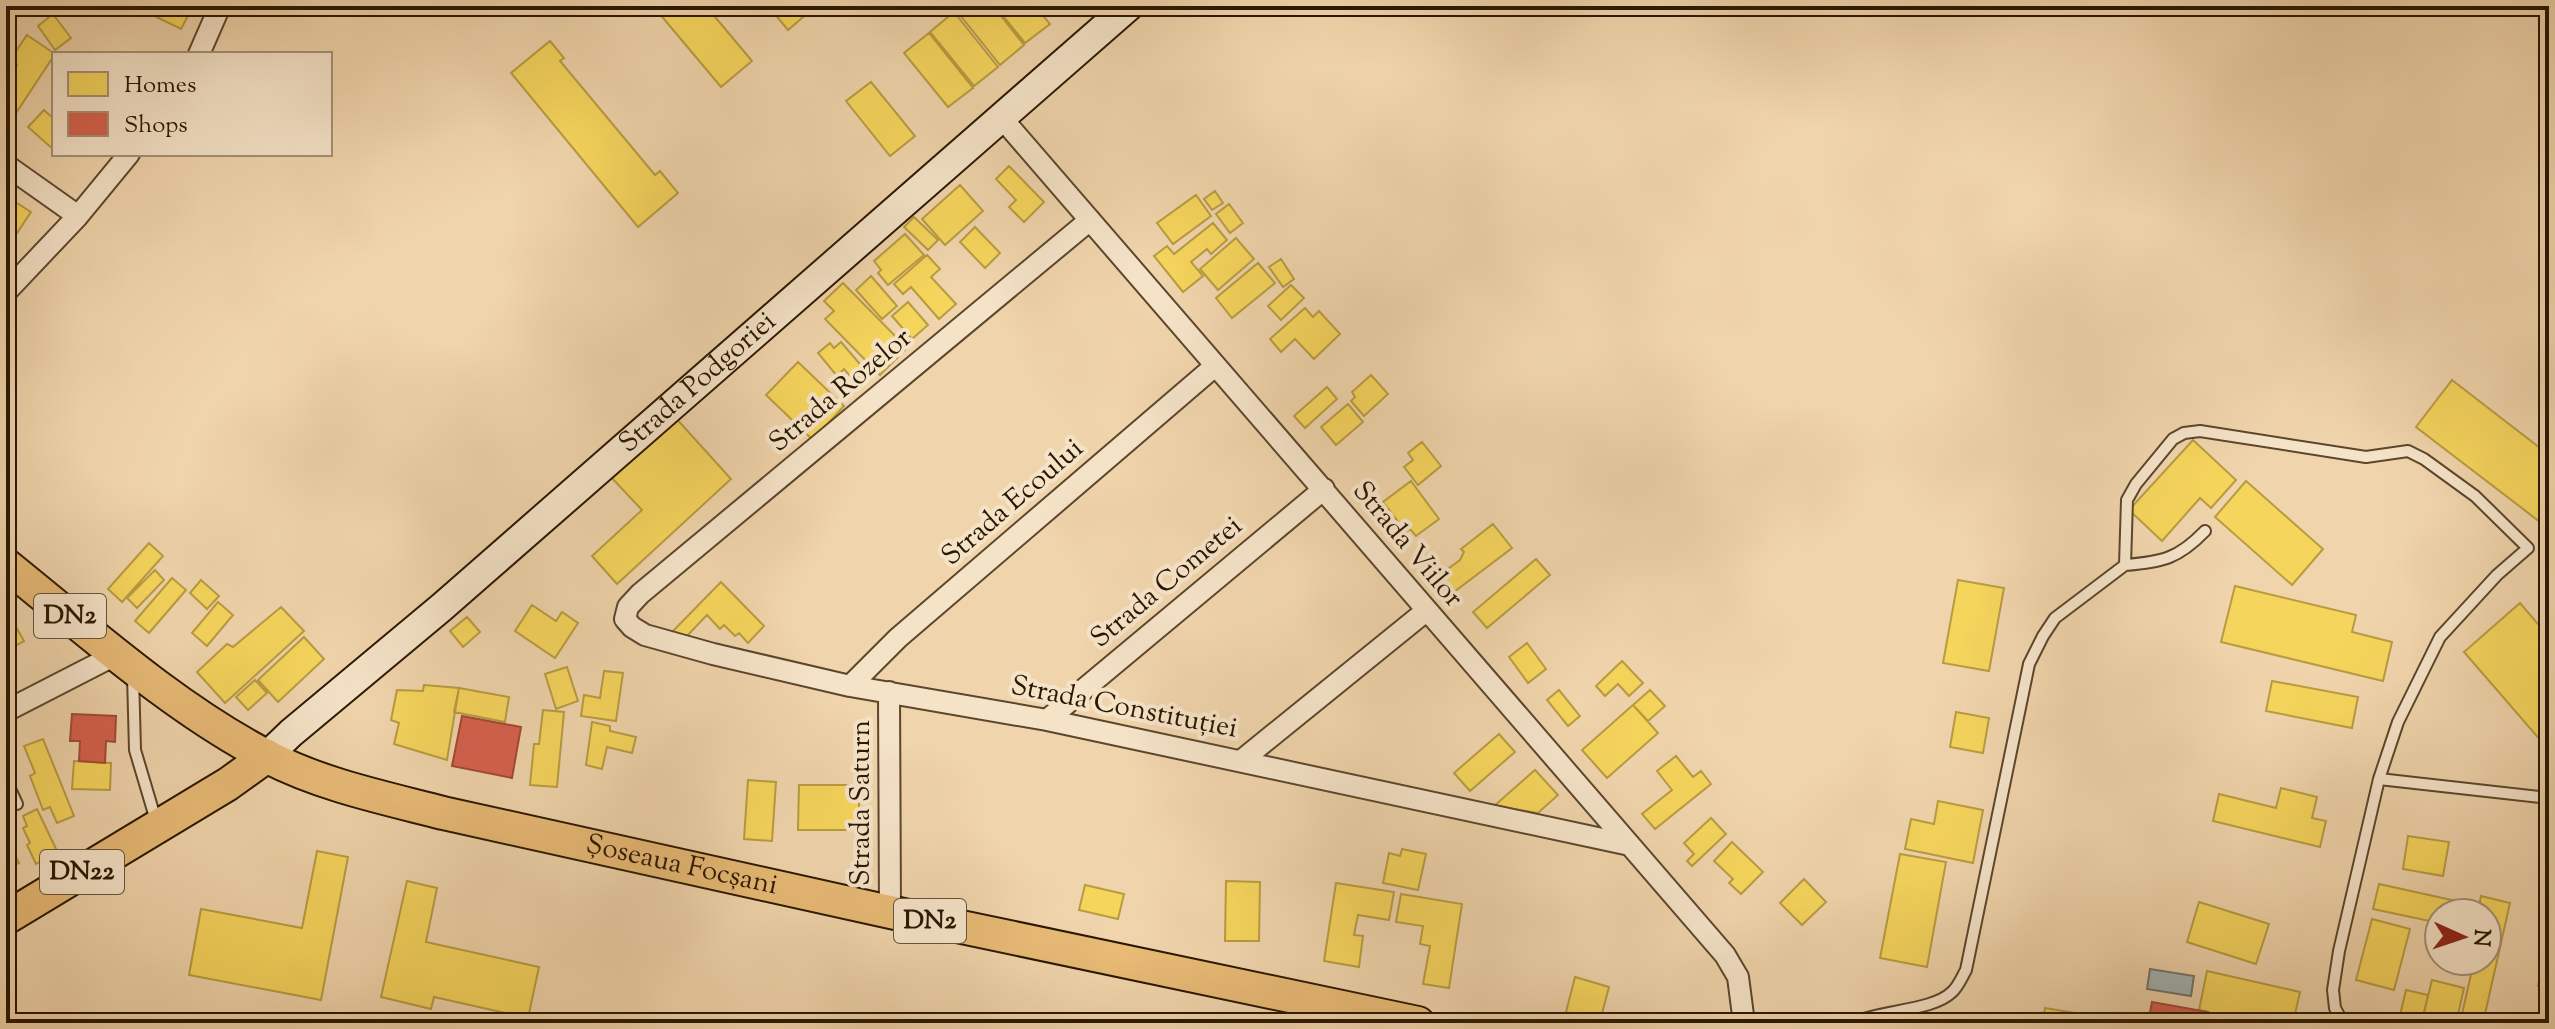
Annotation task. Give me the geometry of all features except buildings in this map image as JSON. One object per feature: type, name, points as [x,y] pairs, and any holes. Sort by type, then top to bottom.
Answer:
[{"type":"main road","name":"Șoseaua Focșani","points":[[6,565],[125,661],[217,727],[267,756],[332,782],[443,813],[890,912],[1418,1023]]},
{"type":"main road","name":"DN22","points":[[6,918],[228,784],[267,756]]},
{"type":"street","points":[[200,52],[220,6]]},
{"type":"street","name":"Strada Podgoriei","points":[[267,756],[442,607],[1129,6]]},
{"type":"street","name":"Strada Viilor","points":[[1000,116],[1730,961],[1740,986],[1744,1023]]},
{"type":"street","points":[[6,292],[78,216],[127,156]]},
{"type":"street","points":[[6,165],[78,216]]},
{"type":"street","name":"Strada Rozelor","points":[[628,607],[1090,220]]},
{"type":"street","name":"Strada Ecoului","points":[[850,686],[898,638],[1215,366]]},
{"type":"street","name":"Strada Cometei","points":[[1047,720],[1324,489]]},
{"type":"street","name":"Strada Constituției","points":[[628,607],[625,619],[645,635],[713,654],[850,686],[1047,720],[1242,760],[1630,845]]},
{"type":"street","points":[[1242,760],[1426,611]]},
{"type":"street","points":[[6,711],[125,661]]},
{"type":"street","name":"Strada Saturn","points":[[889,692],[890,912]]},
{"type":"lane","points":[[2125,565],[2127,500],[2136,484],[2173,439],[2184,433],[2200,431],[2366,457],[2408,451],[2475,496],[2528,548],[2497,575],[2440,637],[2398,722],[2379,779],[2339,951],[2333,990],[2335,1008],[2341,1019],[2350,1023]]},
{"type":"lane","points":[[1853,1023],[1864,1017],[1937,1001],[1953,992],[1966,970],[2029,664],[2055,618],[2125,565],[2154,563],[2175,557],[2205,531]]},
{"type":"lane","points":[[125,661],[135,750],[158,826]]},
{"type":"lane","points":[[2379,779],[2549,798]]},
{"type":"lane","points":[[6,780],[17,804]]},
{"type":"shaded area","points":[[2150,969],[2194,976],[2191,996],[2147,989]]}]
